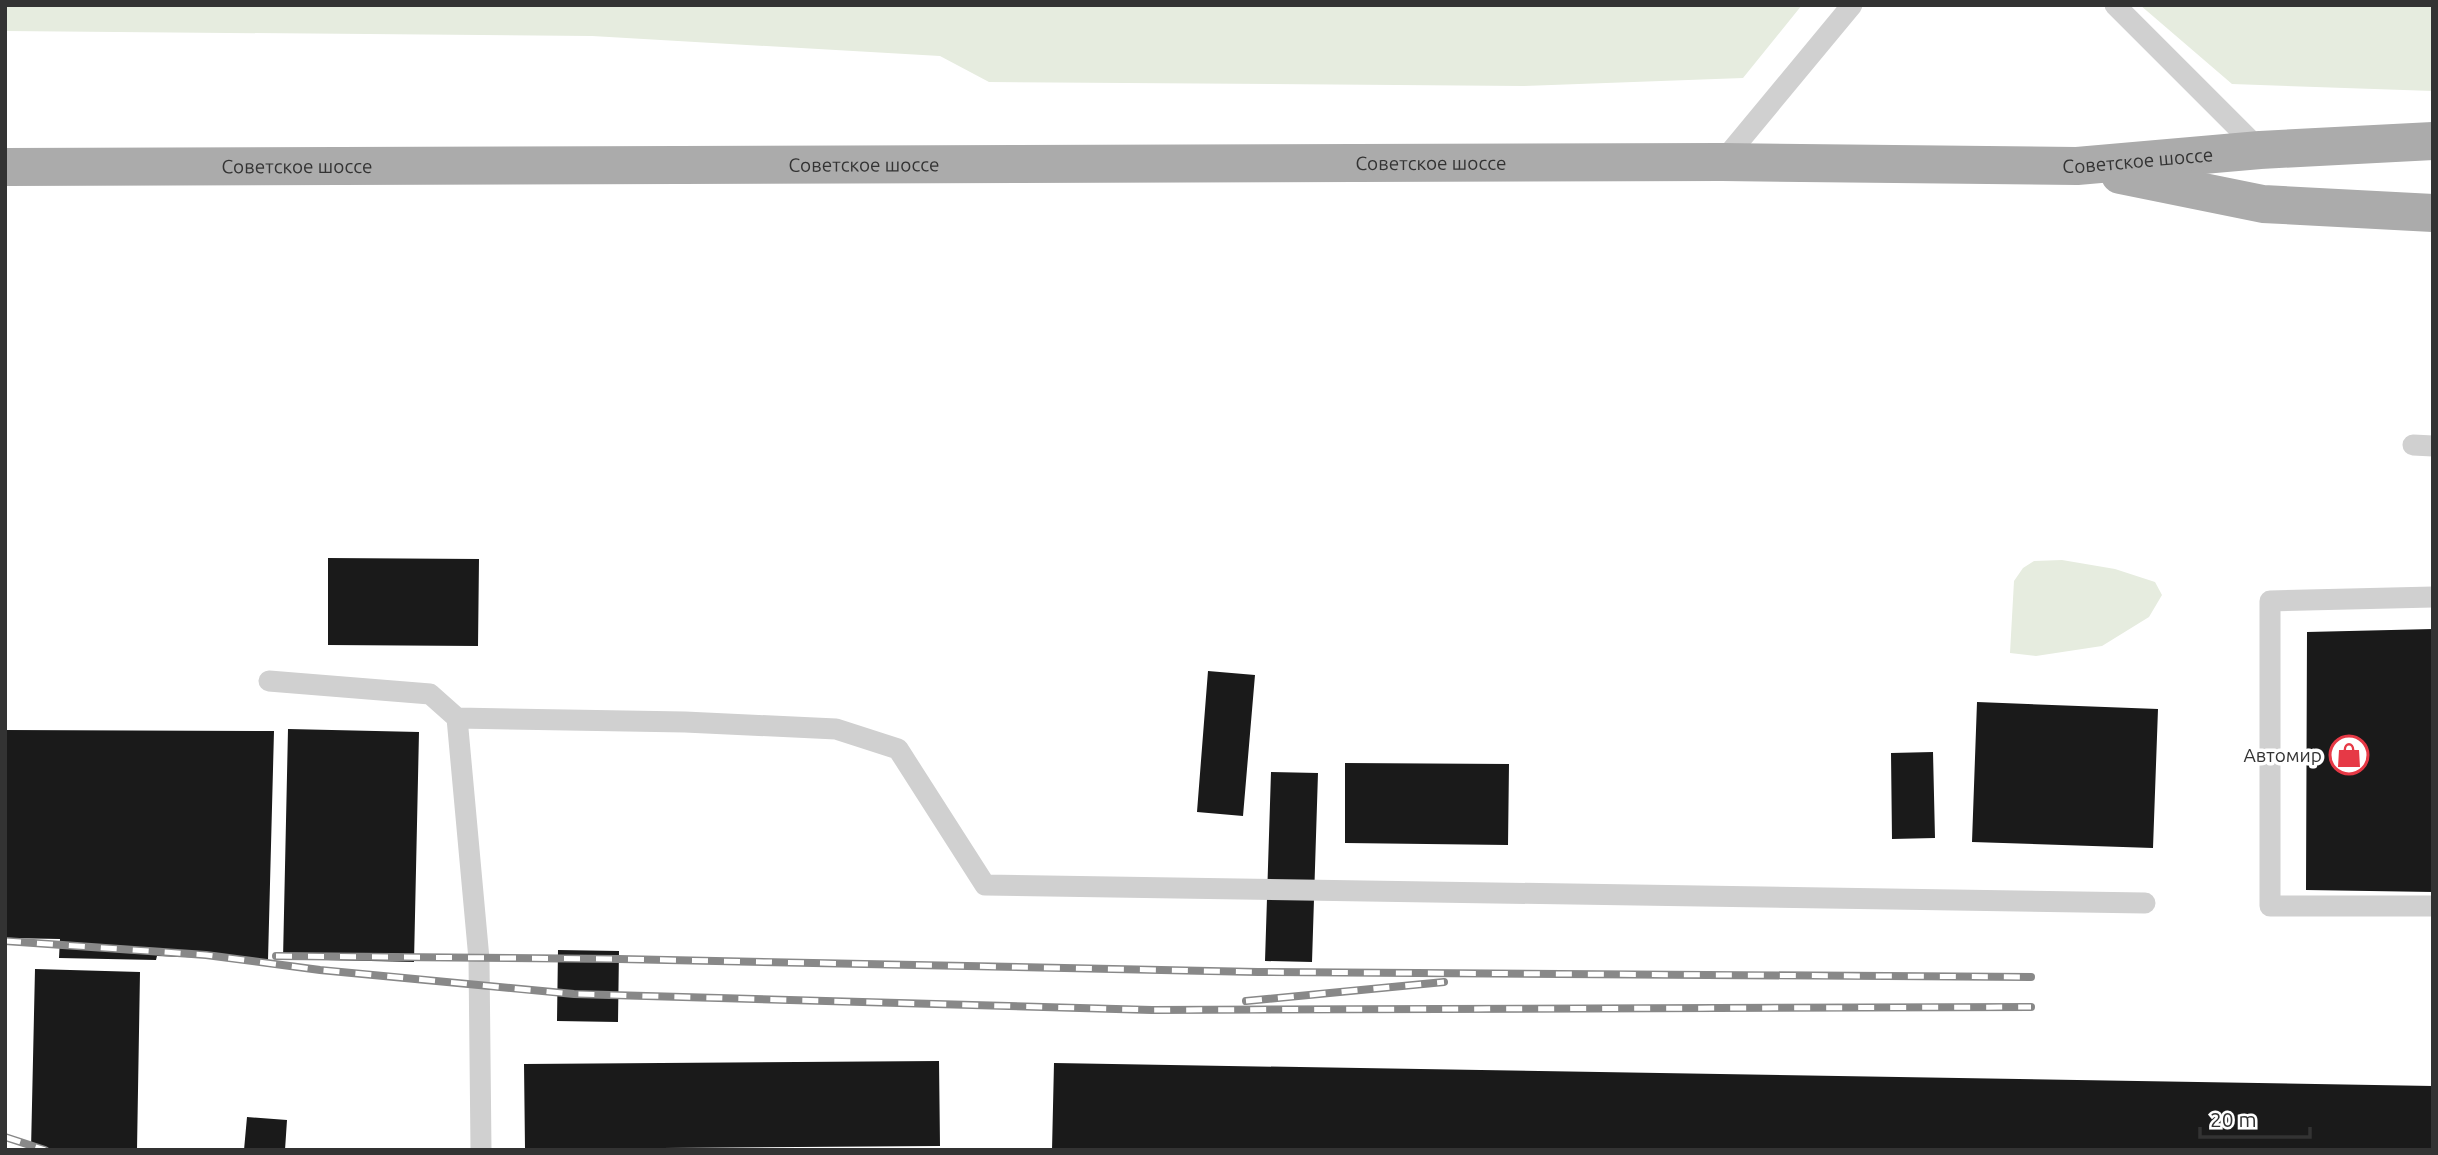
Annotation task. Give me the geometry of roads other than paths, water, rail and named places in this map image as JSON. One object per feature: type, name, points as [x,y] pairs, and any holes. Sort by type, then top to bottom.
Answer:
[{"type":"main road","name":"Советское шоссе","points":[[5,167],[1722,162],[2077,166],[2260,150],[2433,141]]},
{"type":"main road","name":"Советское шоссе","points":[[2077,166],[2263,204],[2433,213]]},
{"type":"lane","points":[[1722,162],[1852,5]]},
{"type":"lane","points":[[2115,5],[2260,150]]},
{"type":"lane","points":[[2433,597],[2270,601],[2270,906],[2433,906]]},
{"type":"lane","points":[[269,681],[430,694],[457,718],[685,722],[836,729],[898,749],[985,885],[2145,903]]},
{"type":"lane","points":[[457,718],[479,959],[481,1150]]},
{"type":"railway","points":[[5,941],[206,955],[320,970],[574,994],[1152,1010],[2031,1007]]},
{"type":"railway","points":[[276,956],[619,959],[1258,972],[2031,977]]},
{"type":"railway","points":[[1246,1001],[1444,982]]},
{"type":"railway","points":[[5,1137],[45,1150]]},
{"type":"place","name":"Автомир","points":[[2349,755]]}]
